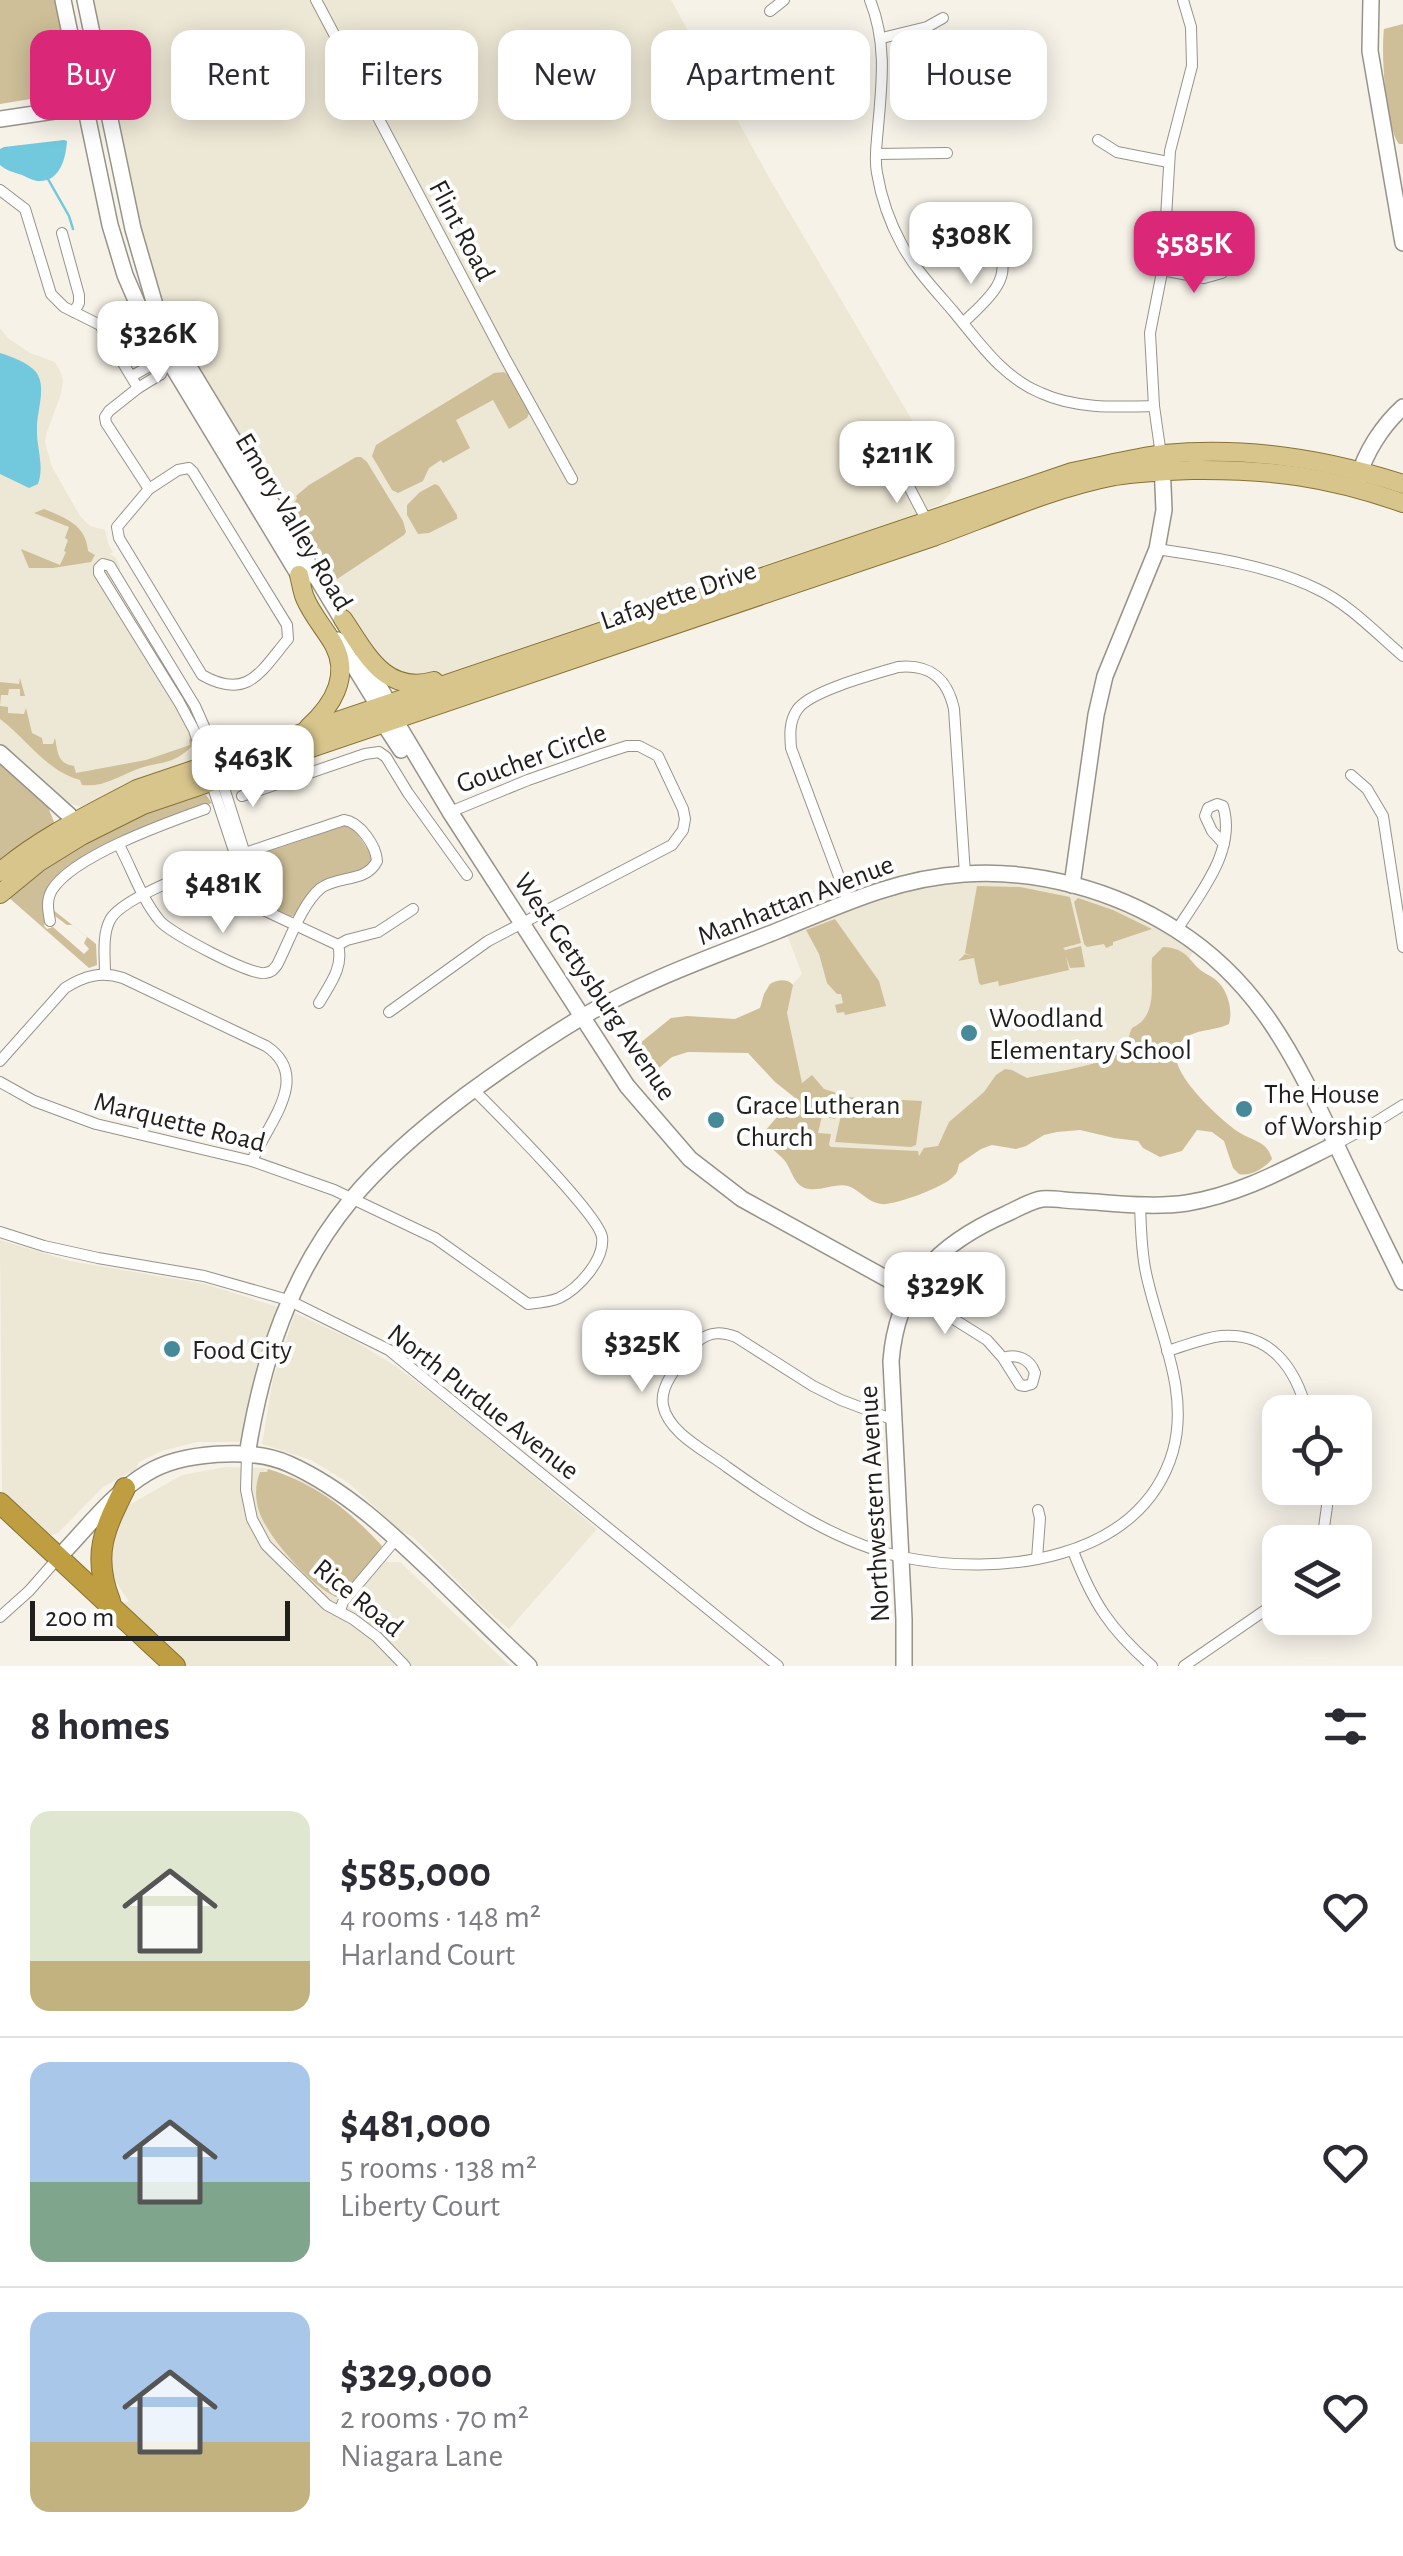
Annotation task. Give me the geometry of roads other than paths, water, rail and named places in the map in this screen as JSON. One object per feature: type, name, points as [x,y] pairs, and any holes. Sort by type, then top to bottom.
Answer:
[{"type":"highway","points":[[113,1608],[104,1584],[101,1544],[125,1488]]},
{"type":"highway","points":[[0,1503],[155,1666]]},
{"type":"highway","points":[[0,1522],[113,1608],[176,1666]]},
{"type":"main road","name":"Lafayette Drive","points":[[0,872],[23,853],[302,734],[387,714],[596,634],[1058,491],[1162,463],[1403,484]]},
{"type":"main road","name":"Lafayette Drive","points":[[1358,479],[1403,502]]},
{"type":"main road","name":"Lafayette Drive","points":[[214,772],[930,528]]},
{"type":"main road","points":[[299,575],[305,598],[335,647],[340,674],[330,705],[302,734]]},
{"type":"main road","points":[[343,619],[374,666],[395,679],[417,684],[576,634],[596,634]]},
{"type":"main road","name":"Lafayette Drive","points":[[0,894],[77,829]]},
{"type":"street","name":"Emory Valley Road","points":[[63,0],[69,30]]},
{"type":"street","name":"Emory Valley Road","points":[[85,0],[91,30]]},
{"type":"street","name":"Flint Road","points":[[316,0],[572,479]]},
{"type":"street","points":[[770,11],[784,0]]},
{"type":"street","points":[[870,0],[882,38],[876,154],[882,194],[911,260],[988,354],[1007,372],[1042,394],[1089,405],[1154,406]]},
{"type":"street","points":[[1072,885],[1105,676],[1157,548],[1164,510],[1150,333],[1167,225],[1168,162],[1192,66],[1191,27],[1183,0]]},
{"type":"street","points":[[1371,0],[1370,51],[1403,242]]},
{"type":"street","points":[[882,38],[927,28],[943,18]]},
{"type":"street","points":[[0,120],[30,115]]},
{"type":"street","name":"Emory Valley Road","points":[[89,120],[110,225],[124,274],[138,304],[174,370],[387,714]]},
{"type":"street","name":"Emory Valley Road","points":[[111,120],[136,242],[155,305],[189,368],[343,619],[387,714]]},
{"type":"street","points":[[1098,140],[1117,152],[1168,162]]},
{"type":"street","points":[[876,154],[947,153]]},
{"type":"street","points":[[0,190],[25,209],[51,294],[64,307],[100,325],[138,388]]},
{"type":"street","points":[[62,234],[79,295],[74,312]]},
{"type":"street","points":[[963,323],[1000,281],[1002,259],[996,250]]},
{"type":"street","points":[[1162,270],[1204,278],[1222,273]]},
{"type":"street","points":[[132,376],[156,363],[165,364],[161,374],[109,411],[105,420],[149,489]]},
{"type":"street","points":[[1358,479],[1384,427],[1403,407]]},
{"type":"street","points":[[894,460],[930,528]]},
{"type":"street","points":[[189,468],[287,625],[288,639],[251,681],[231,687],[202,675],[119,538],[117,527],[149,489],[178,470],[189,468]]},
{"type":"street","points":[[1157,548],[1214,557],[1319,589],[1403,656]]},
{"type":"street","points":[[214,772],[179,702],[100,574],[101,565],[110,566],[195,706],[206,731],[214,772],[241,856]]},
{"type":"street","points":[[848,901],[791,748],[790,725],[804,702],[822,692],[898,667],[933,673],[951,697],[965,874]]},
{"type":"street","name":"West Gettysburg Avenue","points":[[387,714],[403,753],[450,812],[627,1086],[690,1159],[742,1199],[909,1291]]},
{"type":"street","name":"Goucher Circle","points":[[450,812],[627,746],[639,746],[658,756],[683,808],[685,820],[678,838],[672,845],[521,922]]},
{"type":"street","points":[[242,796],[378,752],[386,757],[467,875]]},
{"type":"street","points":[[0,754],[77,829]]},
{"type":"street","points":[[1352,775],[1383,816],[1403,947]]},
{"type":"street","points":[[50,921],[48,900],[54,888],[76,868],[120,844],[204,809]]},
{"type":"street","points":[[105,974],[110,918],[126,904],[144,895],[208,866],[344,820],[356,824],[376,852],[375,867],[320,890],[306,907],[274,969],[256,973],[170,931],[157,918],[144,895],[120,844]]},
{"type":"street","points":[[1177,930],[1222,854],[1224,844]]},
{"type":"street","points":[[208,866],[224,892],[338,945]]},
{"type":"street","name":"Manhattan Avenue","points":[[247,1455],[262,1377],[288,1300],[304,1270],[352,1199],[434,1120],[581,1018],[702,960],[848,901],[922,879],[965,874],[1026,876],[1116,898],[1177,930],[1228,971],[1264,1012],[1290,1052],[1403,1282]]},
{"type":"street","points":[[338,945],[378,932],[413,909]]},
{"type":"street","points":[[388,1012],[521,922]]},
{"type":"street","points":[[319,1002],[339,965],[338,945]]},
{"type":"street","points":[[0,1061],[66,988],[88,976],[122,978],[278,1055],[287,1072],[286,1092],[252,1161]]},
{"type":"street","name":"Marquette Road","points":[[0,1082],[34,1101],[120,1132],[252,1161],[300,1176],[434,1238],[528,1304],[556,1300],[576,1287],[599,1256],[602,1236],[595,1220],[474,1090]]},
{"type":"street","name":"Northwestern Avenue","points":[[904,1666],[891,1361],[893,1337],[909,1291],[922,1274],[945,1250],[984,1224],[1040,1199],[1184,1204],[1229,1194],[1336,1144],[1403,1104]]},
{"type":"street","points":[[894,1420],[814,1386],[726,1333],[698,1340],[662,1393],[670,1423],[752,1485],[852,1540],[901,1556],[982,1563],[1037,1559],[1072,1551],[1114,1530],[1147,1500],[1174,1447],[1178,1396],[1146,1273],[1140,1204]]},
{"type":"street","name":"North Purdue Avenue","points":[[0,1232],[104,1259],[204,1276],[288,1300],[389,1350],[778,1666]]},
{"type":"street","points":[[909,1291],[987,1340],[1003,1358]]},
{"type":"street","points":[[1167,1351],[1224,1336],[1247,1339],[1270,1349],[1287,1364],[1301,1395]]},
{"type":"street","points":[[0,1618],[125,1488],[150,1471],[204,1455],[247,1455],[284,1462],[323,1482],[397,1538],[528,1666]]},
{"type":"street","name":"Rice Road","points":[[247,1455],[246,1490],[252,1519],[266,1544],[326,1605],[340,1610],[376,1637],[405,1666]]},
{"type":"street","points":[[1037,1559],[1038,1510]]},
{"type":"street","points":[[340,1610],[397,1538]]},
{"type":"street","points":[[1072,1551],[1098,1607],[1119,1635],[1152,1666]]},
{"type":"street","points":[[1184,1666],[1262,1612]]},
{"type":"water","points":[[67,141],[63,162],[56,174],[45,181],[33,180],[0,165],[0,149],[4,147]]},
{"type":"water","points":[[0,353],[33,369],[41,385],[37,428],[40,477],[38,484],[29,488],[0,474]]},
{"type":"waterway","points":[[48,179],[73,229]]},
{"type":"place","name":"Woodland Elementary School","points":[[969,1033]]},
{"type":"place","name":"The House of Worship","points":[[1244,1109]]},
{"type":"place","name":"Grace Lutheran Church","points":[[716,1120]]},
{"type":"place","name":"Food City","points":[[172,1349]]}]
